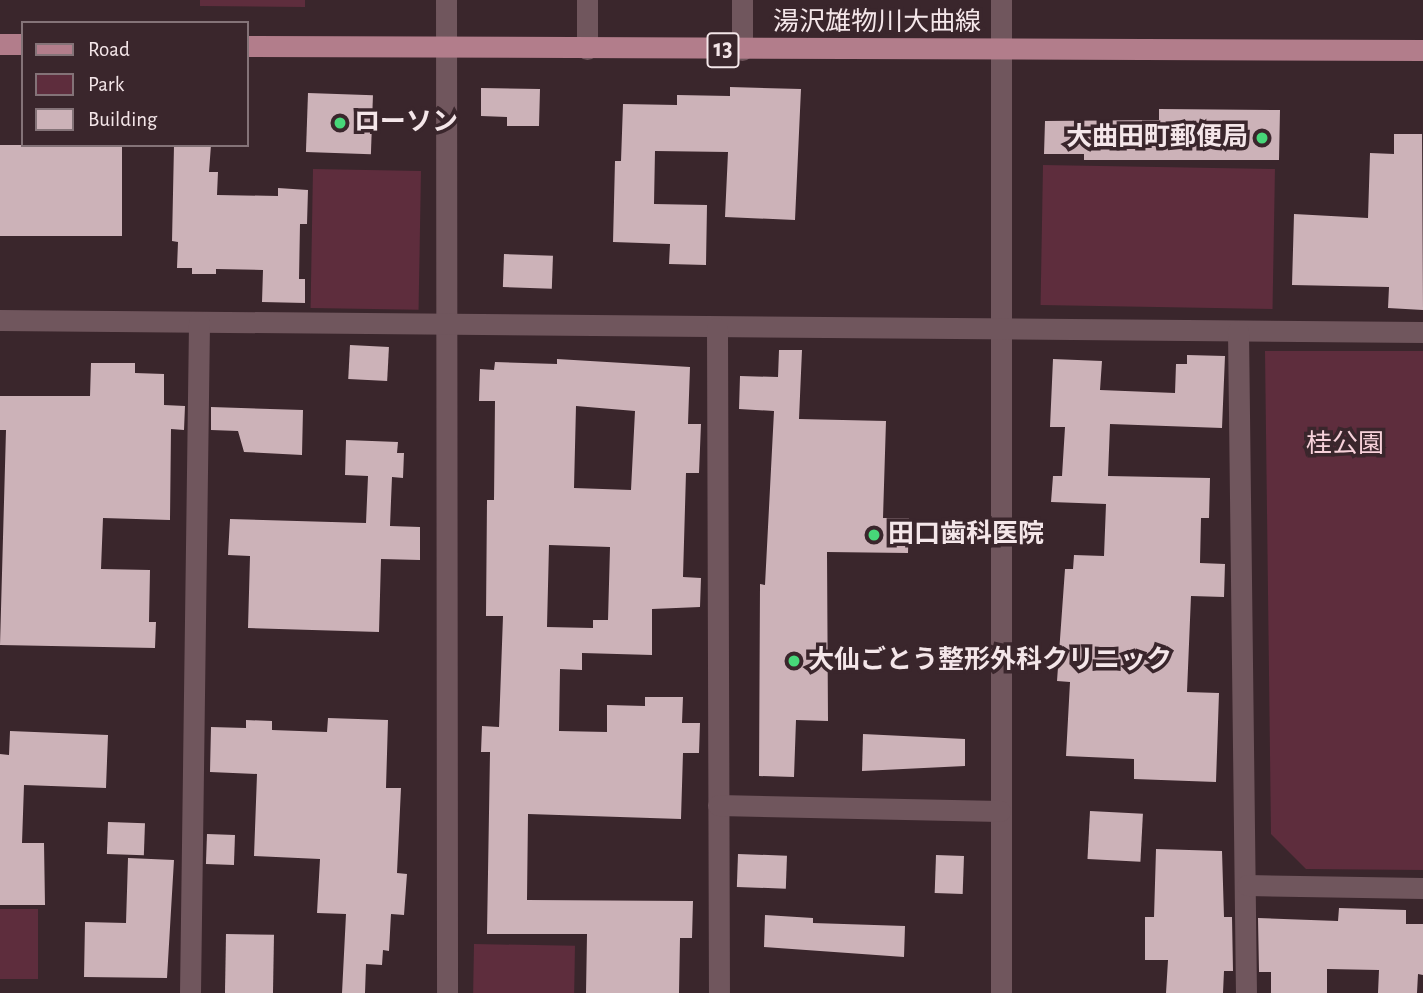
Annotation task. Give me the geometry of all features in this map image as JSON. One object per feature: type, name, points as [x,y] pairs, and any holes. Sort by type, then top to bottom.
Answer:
[{"type":"main road","points":[[0,44],[21,44]]},
{"type":"main road","name":"湯沢雄物川大曲線","points":[[248,46],[1001,51],[1423,50]]},
{"type":"street","points":[[446,0],[447,993]]},
{"type":"street","points":[[587,0],[587,49]]},
{"type":"street","points":[[741,0],[742,50]]},
{"type":"street","points":[[1001,0],[998,330],[1001,993]]},
{"type":"street","points":[[0,320],[1423,332]]},
{"type":"street","points":[[190,993],[199,322]]},
{"type":"street","points":[[717,328],[719,993]]},
{"type":"street","points":[[1238,331],[1237,493],[1247,886],[1246,993]]},
{"type":"street","points":[[718,805],[1000,811]]},
{"type":"street","points":[[1247,886],[1423,888]]},
{"type":"green space","points":[[200,0],[305,0],[305,7],[200,6]]},
{"type":"green space","points":[[1043,165],[1275,169],[1273,309],[1041,305]]},
{"type":"green space","points":[[313,169],[421,171],[419,310],[311,308]]},
{"type":"green space","name":"桂公園","points":[[1265,351],[1423,351],[1423,870],[1306,869],[1271,834]]},
{"type":"green space","points":[[0,909],[38,909],[38,979],[0,979]]},
{"type":"green space","points":[[474,944],[575,946],[574,993],[473,993]]},
{"type":"building","points":[[730,87],[801,89],[795,220],[725,217],[728,152],[655,151],[654,204],[707,205],[706,265],[669,264],[670,244],[613,242],[615,161],[621,161],[623,104],[677,105],[677,95],[730,96]]},
{"type":"building","points":[[481,88],[540,89],[539,126],[507,126],[507,117],[481,116]]},
{"type":"building","name":"ローソン","points":[[308,93],[373,95],[371,154],[306,152]]},
{"type":"building","points":[[1159,109],[1280,110],[1279,160],[1084,160],[1084,154],[1044,154],[1045,121],[1159,120]]},
{"type":"building","points":[[1394,134],[1422,134],[1423,310],[1388,308],[1389,287],[1292,285],[1294,214],[1368,218],[1370,153],[1394,154]]},
{"type":"building","points":[[0,145],[122,147],[122,236],[0,236]]},
{"type":"building","points":[[174,147],[211,147],[209,172],[218,172],[217,195],[278,196],[278,188],[308,190],[307,224],[300,224],[299,279],[305,279],[305,303],[262,302],[263,270],[216,269],[216,274],[192,274],[192,268],[177,268],[178,242],[172,241]]},
{"type":"building","points":[[504,254],[553,256],[552,289],[503,287]]},
{"type":"building","points":[[350,345],[389,347],[387,381],[348,379]]},
{"type":"building","points":[[779,350],[802,350],[799,419],[886,421],[883,518],[909,518],[908,553],[827,552],[828,721],[796,720],[794,777],[759,776],[760,584],[765,585],[774,411],[739,409],[740,376],[778,377]]},
{"type":"building","points":[[1187,355],[1225,356],[1222,428],[1110,424],[1108,476],[1210,478],[1209,518],[1201,518],[1200,563],[1225,564],[1224,597],[1191,596],[1187,692],[1219,693],[1216,782],[1134,779],[1134,759],[1066,756],[1070,682],[1057,681],[1065,569],[1073,569],[1074,555],[1104,556],[1106,504],[1051,502],[1053,476],[1062,476],[1065,427],[1050,427],[1053,359],[1102,361],[1100,390],[1175,393],[1176,364],[1187,364]]},
{"type":"building","points":[[557,359],[690,367],[688,424],[701,424],[699,473],[686,473],[683,577],[701,578],[700,607],[652,609],[652,655],[582,653],[582,670],[560,669],[559,731],[607,732],[607,705],[645,706],[645,697],[683,697],[682,723],[700,723],[699,753],[683,753],[681,819],[528,814],[527,900],[693,901],[692,938],[680,938],[679,993],[586,993],[587,934],[487,934],[490,752],[481,752],[482,726],[499,727],[503,616],[486,616],[487,500],[494,500],[495,401],[479,401],[480,369],[494,370],[495,362],[557,364]],"holes":[[[576,406],[635,411],[631,490],[574,488]],[[549,545],[610,547],[608,620],[593,620],[593,628],[547,627]]]},
{"type":"building","points":[[91,363],[135,363],[135,373],[164,374],[164,405],[185,406],[184,430],[171,429],[170,520],[103,518],[101,569],[150,570],[149,622],[156,622],[155,648],[0,645],[6,430],[0,430],[0,396],[90,396]]},
{"type":"building","points":[[211,407],[303,410],[302,455],[244,452],[238,431],[211,430]]},
{"type":"building","points":[[346,440],[398,442],[397,453],[404,453],[403,478],[392,477],[390,526],[420,527],[420,560],[381,559],[379,632],[248,628],[250,556],[228,555],[230,519],[366,523],[368,476],[345,475]]},
{"type":"building","points":[[328,718],[388,720],[386,788],[401,788],[397,873],[407,874],[404,915],[391,914],[389,951],[383,950],[382,965],[366,964],[365,993],[342,993],[346,914],[317,913],[320,859],[254,856],[257,774],[210,772],[211,727],[246,728],[246,720],[272,721],[272,730],[327,732]]},
{"type":"building","points":[[10,731],[108,735],[106,788],[24,785],[22,843],[44,843],[45,905],[0,905],[0,754],[9,755]]},
{"type":"building","points":[[863,734],[965,739],[965,766],[862,771]]},
{"type":"building","points":[[1090,811],[1143,814],[1140,862],[1087,859]]},
{"type":"building","points":[[108,822],[145,823],[144,855],[107,854]]},
{"type":"building","points":[[207,834],[235,835],[234,865],[206,864]]},
{"type":"building","points":[[1156,849],[1222,851],[1224,917],[1232,917],[1233,971],[1224,971],[1223,993],[1166,993],[1168,960],[1145,960],[1145,917],[1154,917]]},
{"type":"building","points":[[738,854],[787,856],[786,889],[737,887]]},
{"type":"building","points":[[936,855],[964,856],[963,894],[935,893]]},
{"type":"building","points":[[128,858],[174,860],[167,978],[84,977],[85,922],[126,923]]},
{"type":"building","points":[[1339,908],[1406,910],[1406,924],[1423,924],[1423,975],[1418,974],[1417,993],[1378,993],[1379,970],[1327,969],[1327,993],[1271,993],[1271,972],[1259,972],[1258,918],[1338,921]]},
{"type":"building","points":[[765,915],[813,918],[813,923],[905,926],[904,957],[764,947]]},
{"type":"building","points":[[226,934],[274,935],[273,993],[225,993]]},
{"type":"place","name":"ローソン","points":[[340,123]]},
{"type":"place","name":"大曲田町郵便局","points":[[1262,138]]},
{"type":"place","name":"田口歯科医院","points":[[874,535]]},
{"type":"place","name":"大仙ごとう整形外科クリニック","points":[[794,661]]}]
